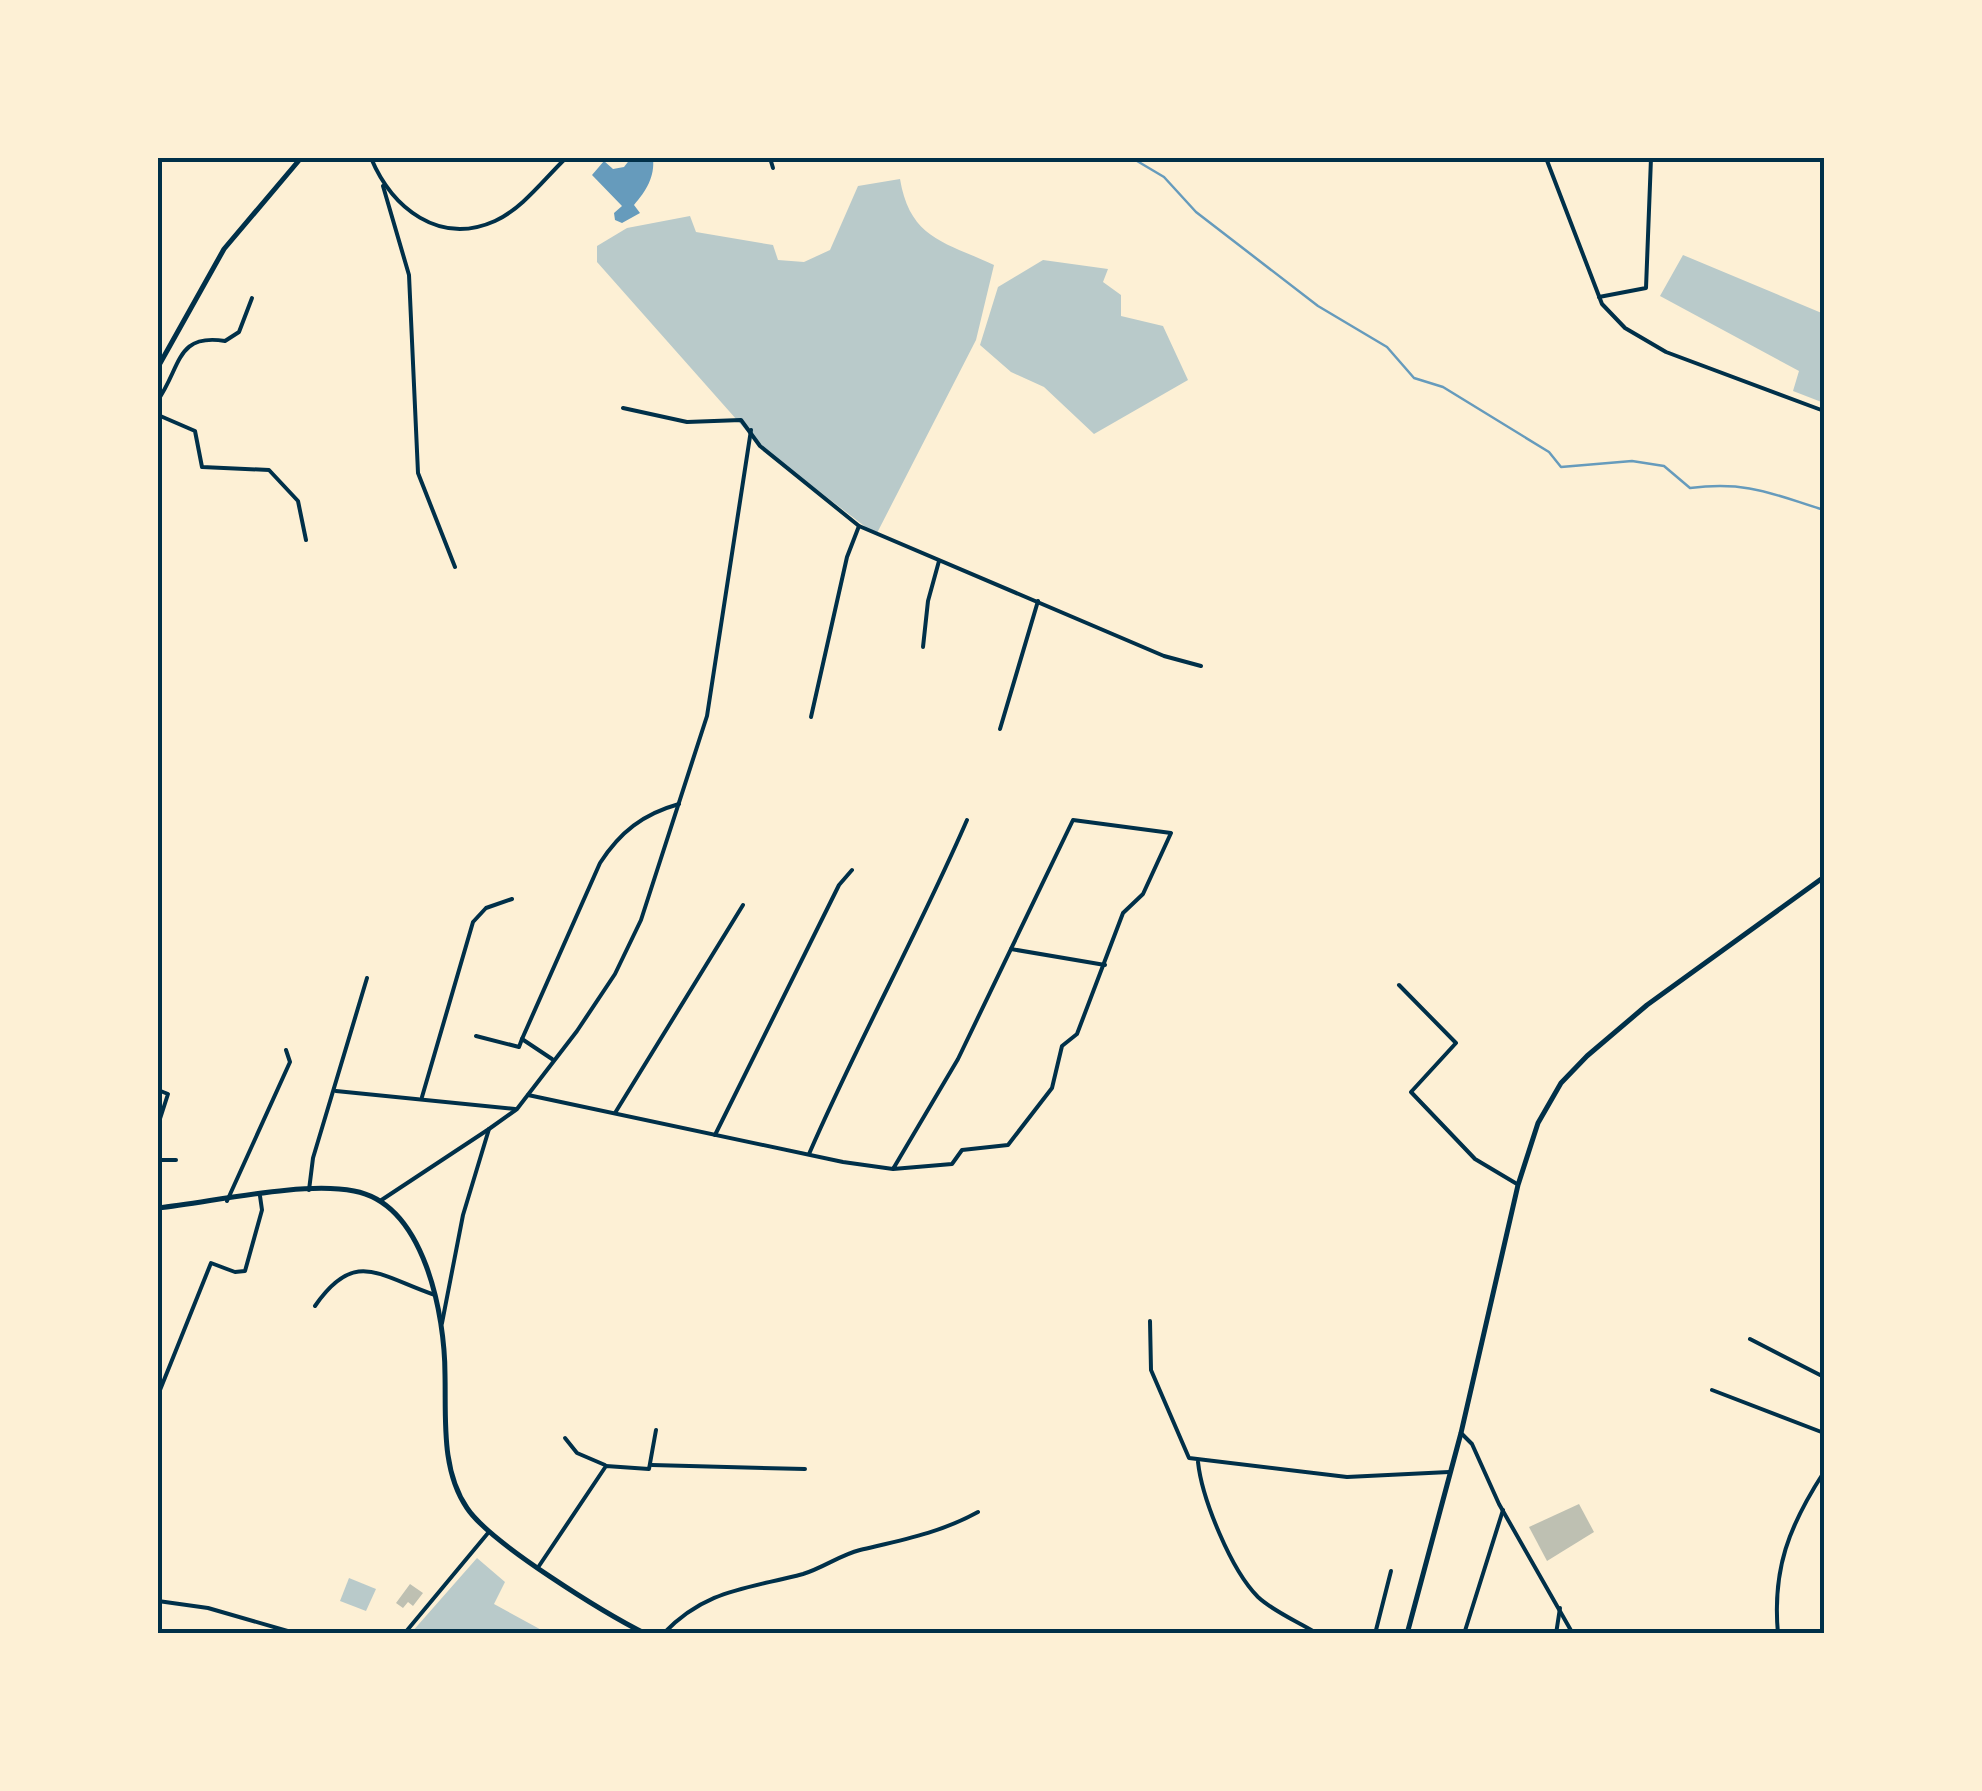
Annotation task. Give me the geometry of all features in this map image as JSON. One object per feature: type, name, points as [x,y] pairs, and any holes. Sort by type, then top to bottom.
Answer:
[{"type":"street","points":[[158,367],[224,249],[301,158]]},
{"type":"street","points":[[372,158],[409,275],[418,473],[455,567]]},
{"type":"street","points":[[383,186],[404,208],[431,226],[464,230],[497,220],[566,158]]},
{"type":"street","points":[[770,158],[773,168]]},
{"type":"street","points":[[1546,158],[1599,298],[1625,328],[1666,352],[1824,412]]},
{"type":"street","points":[[1599,298],[1646,288],[1651,158]]},
{"type":"street","points":[[158,400],[188,344],[202,337],[225,341],[239,332],[252,298]]},
{"type":"street","points":[[623,408],[687,422],[741,420],[760,446],[859,526],[1164,656],[1202,666]]},
{"type":"street","points":[[158,415],[195,431],[202,466],[268,470],[298,500],[306,540]]},
{"type":"street","points":[[378,1202],[517,1109],[615,974],[641,920],[707,716],[751,430]]},
{"type":"street","points":[[812,717],[847,557],[859,526]]},
{"type":"street","points":[[923,647],[928,601],[940,561]]},
{"type":"street","points":[[1000,729],[1038,601]]},
{"type":"street","points":[[476,1036],[519,1047],[600,863],[616,838],[636,822],[680,804]]},
{"type":"street","points":[[809,1154],[864,1029],[932,900],[967,820]]},
{"type":"street","points":[[528,1095],[764,1149],[893,1170],[952,1164],[962,1150],[1008,1145],[1052,1088],[1062,1046],[1077,1034],[1123,913],[1142,894],[1172,833],[1073,820],[958,1059],[893,1170]]},
{"type":"street","points":[[714,1135],[839,885],[852,870]]},
{"type":"street","points":[[1407,1634],[1461,1433],[1518,1185],[1538,1123],[1561,1083],[1587,1056],[1647,1005],[1824,878]]},
{"type":"street","points":[[422,1096],[473,922],[486,908],[512,898]]},
{"type":"street","points":[[616,1113],[743,905]]},
{"type":"street","points":[[1010,949],[1105,965]]},
{"type":"street","points":[[309,1190],[313,1158],[336,1092],[367,978]]},
{"type":"street","points":[[1399,985],[1456,1043],[1411,1092],[1475,1160],[1518,1185]]},
{"type":"street","points":[[522,1040],[552,1059]]},
{"type":"street","points":[[227,1201],[290,1062],[286,1050]]},
{"type":"street","points":[[158,1090],[168,1094],[158,1125]]},
{"type":"street","points":[[336,1092],[422,1096],[517,1109]]},
{"type":"street","points":[[442,1327],[463,1215],[489,1129]]},
{"type":"street","points":[[158,1160],[176,1160]]},
{"type":"street","points":[[158,1208],[309,1190],[356,1191],[378,1202],[419,1246],[438,1296],[446,1444],[466,1508],[488,1533],[646,1634]]},
{"type":"street","points":[[158,1395],[212,1263],[235,1272],[245,1271],[262,1210],[260,1196]]},
{"type":"street","points":[[315,1306],[333,1280],[361,1270],[438,1296]]},
{"type":"street","points":[[1150,1321],[1151,1370],[1189,1458],[1347,1477],[1449,1472]]},
{"type":"street","points":[[1750,1340],[1824,1377]]},
{"type":"street","points":[[1712,1390],[1824,1433]]},
{"type":"street","points":[[652,1465],[656,1430]]},
{"type":"street","points":[[1461,1433],[1472,1444],[1503,1510],[1573,1634]]},
{"type":"street","points":[[565,1438],[577,1453],[606,1466],[805,1469]]},
{"type":"street","points":[[1198,1462],[1201,1483],[1243,1580],[1266,1604],[1318,1634]]},
{"type":"street","points":[[539,1566],[606,1466]]},
{"type":"street","points":[[1778,1634],[1776,1579],[1794,1527],[1824,1472]]},
{"type":"street","points":[[1464,1634],[1503,1510]]},
{"type":"street","points":[[663,1634],[687,1610],[721,1592],[814,1570],[858,1550],[892,1545],[953,1526],[978,1512]]},
{"type":"street","points":[[404,1634],[488,1533]]},
{"type":"street","points":[[1375,1634],[1391,1572]]},
{"type":"street","points":[[158,1601],[208,1608],[298,1634]]},
{"type":"street","points":[[1556,1634],[1560,1608]]},
{"type":"shaded area","points":[[900,179],[912,215],[921,227],[945,244],[994,265],[976,340],[876,535],[760,446],[597,262],[597,246],[627,228],[690,216],[696,232],[773,245],[778,260],[804,262],[830,250],[858,186]]},
{"type":"shaded area","points":[[1683,255],[1824,314],[1824,403],[1793,391],[1799,371],[1660,296]]},
{"type":"shaded area","points":[[1043,260],[1108,269],[1103,282],[1121,295],[1121,316],[1163,326],[1188,380],[1094,434],[1044,387],[1011,372],[980,345],[998,287]]},
{"type":"shaded area","points":[[477,1558],[505,1582],[494,1604],[547,1633],[411,1633]]},
{"type":"shaded area","points":[[349,1578],[376,1589],[366,1611],[340,1601]]},
{"type":"water","points":[[631,158],[653,158],[653,171],[634,205],[640,213],[622,223],[615,220],[614,213],[622,206],[592,175],[604,161],[613,169],[624,167]]},
{"type":"building","points":[[1579,1504],[1594,1532],[1547,1561],[1529,1527]]},
{"type":"building","points":[[410,1584],[423,1593],[413,1606],[408,1602],[403,1608],[396,1603]]},
{"type":"waterway","points":[[1132,158],[1164,177],[1196,212],[1318,306],[1387,347],[1414,378],[1443,387],[1549,452],[1561,467],[1632,461],[1664,466],[1690,488],[1745,488],[1824,510]]}]
